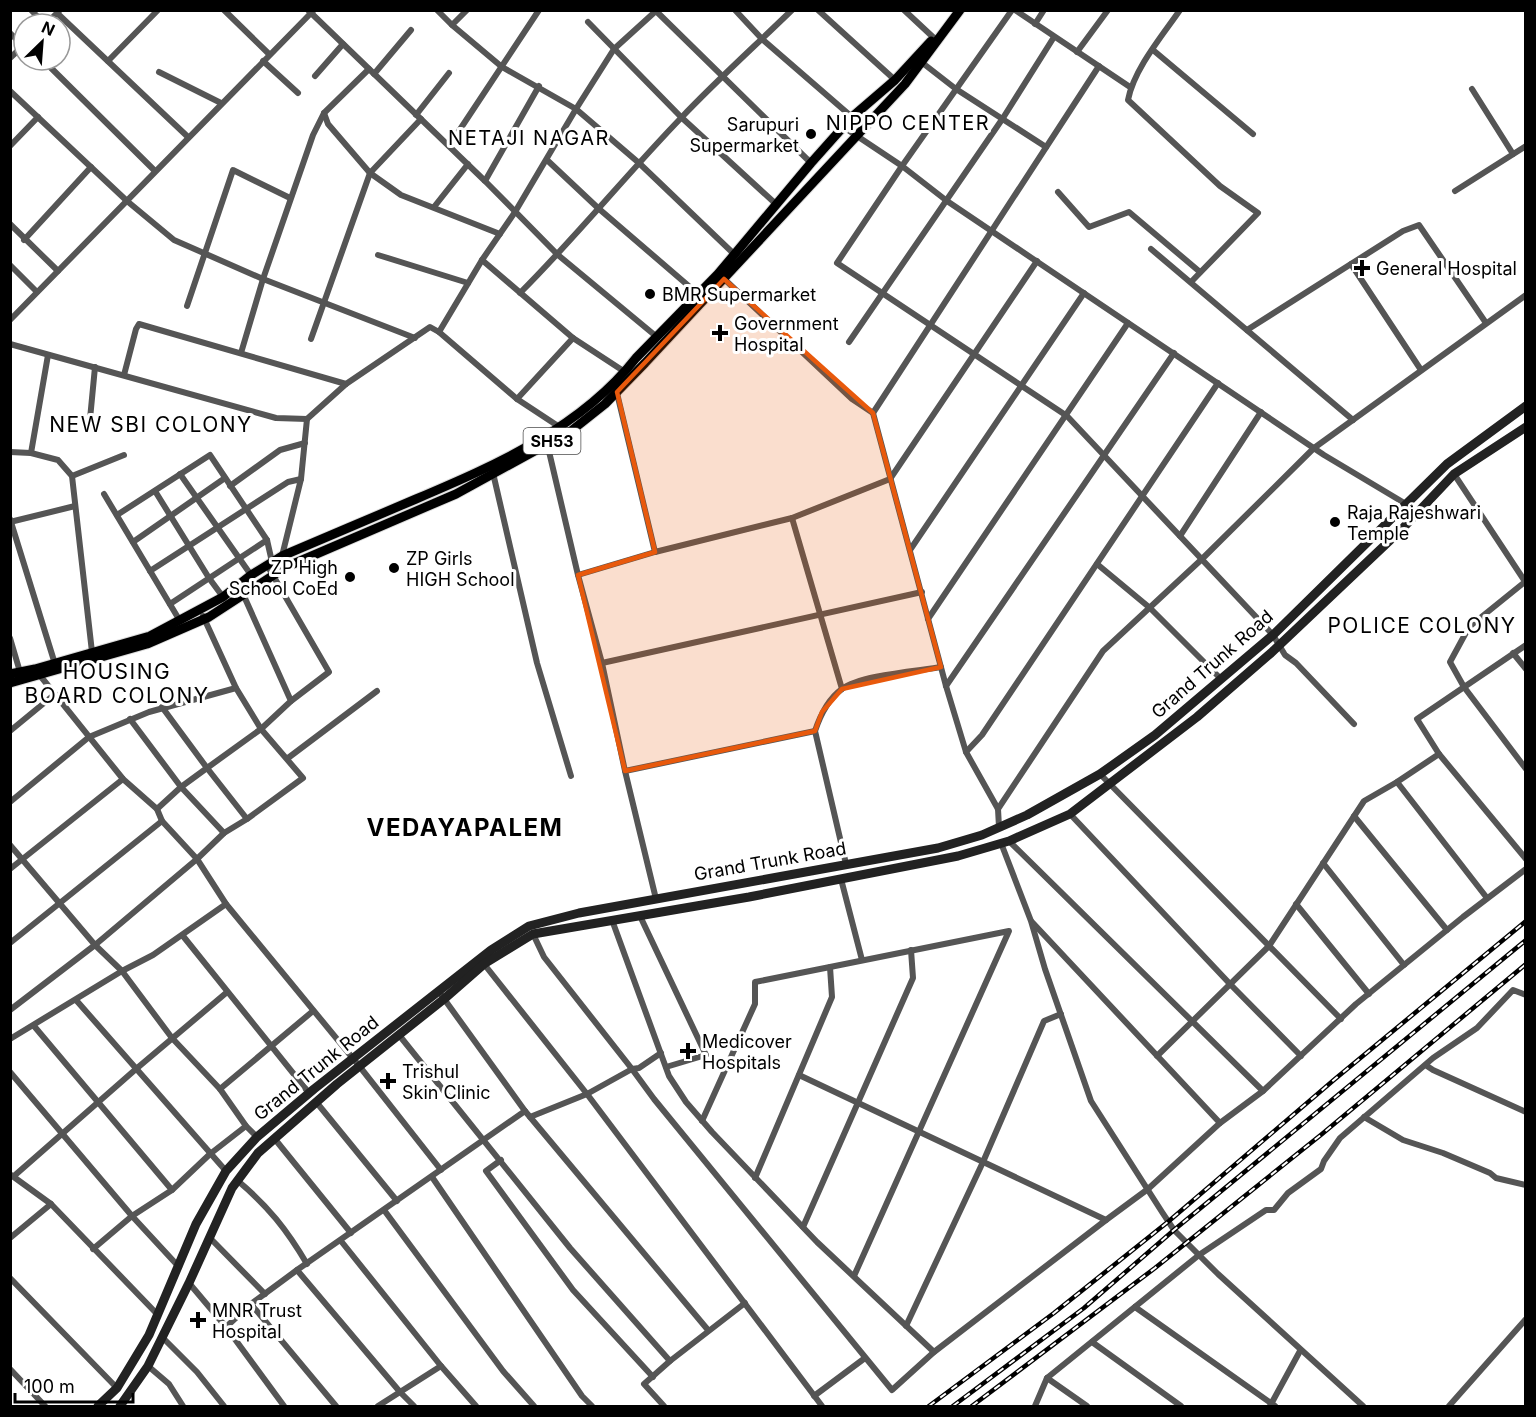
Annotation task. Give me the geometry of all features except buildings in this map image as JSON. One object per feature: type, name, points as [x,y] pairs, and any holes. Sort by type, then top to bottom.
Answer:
[{"type":"main road","name":"SH53","points":[[15,673],[38,672],[147,644],[243,595],[286,567],[456,494],[547,440],[571,431],[616,388],[905,84],[952,10]]},
{"type":"main road","name":"SH53","points":[[547,440],[558,426],[616,388],[625,372],[657,337],[698,294],[721,276],[735,255],[852,117],[919,59],[960,10]]},
{"type":"main road","name":"Grand Trunk Road","points":[[98,1407],[117,1388],[149,1335],[196,1224],[226,1171],[258,1137],[309,1093],[441,995],[491,950],[529,926],[579,913],[938,848],[982,835],[1027,816],[1100,774],[1155,735],[1273,635],[1447,464],[1526,406]]},
{"type":"main road","points":[[123,1405],[148,1366],[232,1188],[258,1153],[399,1035],[441,995],[484,964],[533,934],[958,856],[1005,842],[1070,814],[1197,717],[1279,645],[1403,528],[1454,474],[1526,427]]},
{"type":"main road","name":"SH53","points":[[10,683],[55,664],[150,636],[180,621],[202,615],[251,575],[282,556],[493,470]]},
{"type":"main road","points":[[1027,816],[1034,830]]},
{"type":"main road","points":[[982,835],[987,847]]},
{"type":"main road","points":[[857,862],[860,875]]},
{"type":"main road","points":[[829,867],[837,880]]},
{"type":"street","points":[[108,61],[158,10]]},
{"type":"street","points":[[224,10],[269,54]]},
{"type":"street","points":[[437,10],[502,67],[576,109],[639,163],[735,255]]},
{"type":"street","points":[[452,25],[467,10]]},
{"type":"street","points":[[449,146],[539,10]]},
{"type":"street","points":[[735,10],[762,39],[852,117]]},
{"type":"street","points":[[520,293],[558,255],[681,117],[792,10]]},
{"type":"street","points":[[818,10],[895,80]]},
{"type":"street","points":[[904,10],[934,38]]},
{"type":"street","points":[[1130,87],[1013,10],[902,166],[837,263],[1067,416],[1273,635],[1285,655],[1296,663],[1354,724]]},
{"type":"street","points":[[1035,24],[1044,10]]},
{"type":"street","points":[[1077,52],[1108,10]]},
{"type":"street","points":[[1180,10],[1130,87],[1128,100],[1220,186],[1258,213],[1191,282]]},
{"type":"street","points":[[10,320],[311,11],[558,255],[657,337]]},
{"type":"street","points":[[439,332],[614,49],[657,11],[811,163]]},
{"type":"street","points":[[588,22],[681,117],[777,205]]},
{"type":"street","points":[[72,26],[188,137]]},
{"type":"street","points":[[241,353],[290,198],[313,135],[324,113],[371,72],[411,30]]},
{"type":"street","points":[[849,342],[1003,118],[1054,37]]},
{"type":"street","points":[[315,76],[343,45]]},
{"type":"street","points":[[1153,50],[1253,134]]},
{"type":"street","points":[[919,59],[956,89],[1046,147]]},
{"type":"street","points":[[263,61],[297,93]]},
{"type":"street","points":[[873,413],[1098,66]]},
{"type":"street","points":[[55,72],[155,171]]},
{"type":"street","points":[[159,72],[221,103]]},
{"type":"street","points":[[311,339],[370,173],[419,117],[449,73]]},
{"type":"street","points":[[485,181],[539,86]]},
{"type":"street","points":[[1472,89],[1513,154]]},
{"type":"street","points":[[10,91],[127,201],[174,240],[263,279],[415,338]]},
{"type":"street","points":[[324,113],[328,124],[370,173],[401,195],[500,234]]},
{"type":"street","points":[[10,146],[38,117]]},
{"type":"street","points":[[845,128],[902,166],[947,201],[1314,448],[1406,504]]},
{"type":"street","points":[[1455,191],[1526,146]]},
{"type":"street","points":[[547,160],[598,208],[698,294]]},
{"type":"street","points":[[434,207],[468,164]]},
{"type":"street","points":[[24,240],[91,167]]},
{"type":"street","points":[[187,306],[232,170],[290,198]]},
{"type":"street","points":[[1058,192],[1089,227],[1129,212],[1200,272]]},
{"type":"street","points":[[10,224],[58,272]]},
{"type":"street","points":[[1247,330],[1403,231],[1419,225],[1486,323]]},
{"type":"street","points":[[1151,249],[1353,420]]},
{"type":"street","points":[[378,255],[468,283]]},
{"type":"street","points":[[482,260],[573,338],[625,372]]},
{"type":"street","points":[[578,575],[655,552],[792,518],[890,479],[1037,261]]},
{"type":"street","points":[[1351,264],[1421,370]]},
{"type":"street","points":[[10,265],[37,292]]},
{"type":"street","points":[[721,276],[852,399],[873,413],[946,686],[966,752],[998,809],[999,827]]},
{"type":"street","points":[[910,550],[1084,293]]},
{"type":"street","points":[[998,809],[1103,651],[1202,559],[1314,448],[1526,295]]},
{"type":"street","points":[[928,619],[1067,416],[1128,322]]},
{"type":"street","points":[[124,375],[139,324],[346,384]]},
{"type":"street","points":[[282,556],[301,479],[308,419],[346,384],[430,327],[439,332],[517,399],[558,426]]},
{"type":"street","points":[[517,399],[573,338]]},
{"type":"street","points":[[10,344],[276,418],[308,419]]},
{"type":"street","points":[[946,686],[1174,353]]},
{"type":"street","points":[[31,453],[48,355]]},
{"type":"street","points":[[90,419],[95,367]]},
{"type":"street","points":[[966,752],[982,735],[1218,383]]},
{"type":"street","points":[[616,388],[655,552]]},
{"type":"street","points":[[1180,536],[1261,412]]},
{"type":"street","points":[[547,440],[578,575],[602,663],[656,899]]},
{"type":"street","points":[[230,486],[280,450],[305,442]]},
{"type":"street","points":[[10,452],[31,453],[58,460],[72,477],[92,652]]},
{"type":"street","points":[[72,477],[124,455]]},
{"type":"street","points":[[117,515],[210,455],[267,540],[269,564],[273,576],[329,672],[291,700],[261,729],[181,787],[157,809]]},
{"type":"street","points":[[493,470],[537,663],[571,776]]},
{"type":"street","points":[[180,474],[251,575]]},
{"type":"street","points":[[1454,474],[1525,582],[1469,627],[1450,662],[1464,687],[1526,769]]},
{"type":"street","points":[[133,542],[225,478]]},
{"type":"street","points":[[150,571],[288,482],[301,479]]},
{"type":"street","points":[[154,491],[223,597]]},
{"type":"street","points":[[104,494],[180,621]]},
{"type":"street","points":[[55,664],[11,521],[75,506]]},
{"type":"street","points":[[792,518],[842,688]]},
{"type":"street","points":[[170,604],[267,540]]},
{"type":"street","points":[[1097,564],[1150,608],[1221,679]]},
{"type":"street","points":[[238,585],[291,700]]},
{"type":"street","points":[[602,663],[921,592]]},
{"type":"street","points":[[10,1010],[95,945],[197,860],[224,833],[303,778],[261,729],[236,688],[202,615]]},
{"type":"street","points":[[10,638],[15,673]]},
{"type":"street","points":[[1526,645],[1417,719],[1439,754],[1526,859]]},
{"type":"street","points":[[1513,653],[1526,669]]},
{"type":"street","points":[[846,864],[815,731],[822,712],[842,688],[861,681],[941,667]]},
{"type":"street","points":[[38,672],[123,778],[157,809],[162,820],[197,860],[226,904],[441,1170]]},
{"type":"street","points":[[10,802],[89,737],[162,707],[236,688]]},
{"type":"street","points":[[288,759],[377,691]]},
{"type":"street","points":[[10,731],[55,694]]},
{"type":"street","points":[[162,707],[247,819]]},
{"type":"street","points":[[130,719],[181,787],[224,833]]},
{"type":"street","points":[[625,771],[815,731]]},
{"type":"street","points":[[1157,1056],[1269,946],[1364,801],[1439,754]]},
{"type":"street","points":[[1100,774],[1341,1018]]},
{"type":"street","points":[[10,869],[123,778]]},
{"type":"street","points":[[1397,782],[1487,898]]},
{"type":"street","points":[[1070,814],[1301,1056]]},
{"type":"street","points":[[1354,816],[1447,930]]},
{"type":"street","points":[[10,943],[162,820]]},
{"type":"street","points":[[1005,842],[1091,1101],[1174,1230],[1300,1351],[1363,1407]]},
{"type":"street","points":[[1005,842],[1263,1090]]},
{"type":"street","points":[[10,845],[95,945],[122,970],[172,1038],[220,1089],[246,1126],[258,1137]]},
{"type":"street","points":[[1323,863],[1404,965]]},
{"type":"street","points":[[533,934],[544,957],[654,1099],[892,1390],[934,1352],[1148,1189],[1220,1123],[1263,1090],[1369,994],[1526,869]]},
{"type":"street","points":[[837,880],[862,960]]},
{"type":"street","points":[[10,1039],[122,970],[153,955],[226,904]]},
{"type":"street","points":[[1296,904],[1369,994]]},
{"type":"street","points":[[640,916],[706,1055],[666,1067]]},
{"type":"street","points":[[611,919],[669,1076],[686,1102],[803,1227],[934,1352]]},
{"type":"street","points":[[1031,921],[1220,1123]]},
{"type":"street","points":[[702,1121],[755,1004],[755,982],[1009,931],[854,1276]]},
{"type":"street","points":[[183,936],[226,993],[309,1093]]},
{"type":"street","points":[[803,1227],[913,978],[911,950]]},
{"type":"street","points":[[484,964],[587,1094],[822,1407]]},
{"type":"street","points":[[755,1178],[832,997],[830,967]]},
{"type":"street","points":[[1035,1407],[1047,1378],[1199,1256],[1266,1210],[1274,1210],[1288,1193],[1321,1169],[1340,1138],[1427,1066],[1433,1058],[1477,1028],[1513,990],[1526,995]]},
{"type":"street","points":[[158,1315],[51,1204],[12,1175],[226,993]]},
{"type":"street","points":[[441,995],[528,1114],[708,1330]]},
{"type":"street","points":[[76,1000],[226,1171]]},
{"type":"street","points":[[220,1089],[313,1011]]},
{"type":"street","points":[[906,1326],[983,1162],[1044,1021],[1061,1014]]},
{"type":"street","points":[[34,1026],[172,1190]]},
{"type":"street","points":[[399,1035],[570,1248],[670,1361]]},
{"type":"street","points":[[226,1327],[251,1304],[297,1270],[484,1139],[528,1114],[587,1094],[632,1069],[639,1068],[661,1053]]},
{"type":"street","points":[[1427,1066],[1526,1112]]},
{"type":"street","points":[[10,1072],[179,1268]]},
{"type":"street","points":[[799,1075],[1106,1220]]},
{"type":"street","points":[[317,1103],[397,1201]]},
{"type":"street","points":[[1364,1117],[1403,1140],[1443,1153],[1491,1173],[1496,1178],[1526,1185]]},
{"type":"street","points":[[93,1249],[132,1216],[172,1190],[246,1126]]},
{"type":"street","points":[[274,1138],[351,1233]]},
{"type":"street","points":[[501,1160],[486,1171],[573,1290],[653,1377]]},
{"type":"street","points":[[432,1177],[592,1407]]},
{"type":"street","points":[[238,1181],[254,1194],[286,1229],[307,1264]]},
{"type":"street","points":[[10,1238],[51,1204]]},
{"type":"street","points":[[384,1210],[503,1371],[534,1407]]},
{"type":"street","points":[[209,1237],[265,1294]]},
{"type":"street","points":[[341,1241],[476,1407]]},
{"type":"street","points":[[297,1270],[414,1407]]},
{"type":"street","points":[[10,1278],[117,1388]]},
{"type":"street","points":[[189,1283],[226,1327],[284,1407]]},
{"type":"street","points":[[664,1407],[644,1384],[708,1330],[745,1303]]},
{"type":"street","points":[[251,1304],[336,1407]]},
{"type":"street","points":[[1135,1307],[1272,1406],[1300,1351]]},
{"type":"street","points":[[1449,1407],[1526,1319]]},
{"type":"street","points":[[162,1337],[197,1372],[224,1407]]},
{"type":"street","points":[[1092,1342],[1181,1407]]},
{"type":"street","points":[[814,1396],[865,1358]]},
{"type":"street","points":[[148,1366],[169,1384],[183,1407]]},
{"type":"street","points":[[378,1407],[441,1366]]},
{"type":"street","points":[[10,1369],[45,1407]]},
{"type":"street","points":[[1047,1378],[1087,1407]]},
{"type":"highlighted area","points":[[724,279],[873,413],[941,667],[842,689],[822,712],[815,731],[625,771],[578,575],[655,552],[617,392]]},
{"type":"railway","points":[[929,1406],[1054,1313],[1169,1221],[1335,1079],[1526,921]]},
{"type":"railway","points":[[953,1406],[1084,1308],[1174,1230],[1526,940]]},
{"type":"railway","points":[[972,1406],[1155,1268],[1322,1134],[1526,964]]},
{"type":"place","name":"Sarupuri Supermarket","points":[[811,134]]},
{"type":"place","name":"General Hospital","points":[[1362,268]]},
{"type":"place","name":"BMR Supermarket","points":[[650,294]]},
{"type":"place","name":"Government Hospital","points":[[720,333]]},
{"type":"place","name":"Raja Rajeshwari Temple","points":[[1335,522]]},
{"type":"place","name":"ZP Girls HIGH School","points":[[394,568]]},
{"type":"place","name":"ZP High School CoEd","points":[[350,577]]},
{"type":"place","name":"Medicover Hospitals","points":[[688,1051]]},
{"type":"place","name":"Trishul Skin Clinic","points":[[388,1081]]},
{"type":"place","name":"MNR Trust Hospital","points":[[198,1320]]},
{"type":"district","name":"NIPPO CENTER","points":[[908,123]]},
{"type":"district","name":"NETAJI NAGAR","points":[[529,138]]},
{"type":"district","name":"NEW SBI COLONY","points":[[151,424]]},
{"type":"district","name":"POLICE COLONY","points":[[1422,625]]},
{"type":"district","name":"HOUSING BOARD COLONY","points":[[117,683]]},
{"type":"district","name":"VEDAYAPALEM","points":[[465,827]]}]
